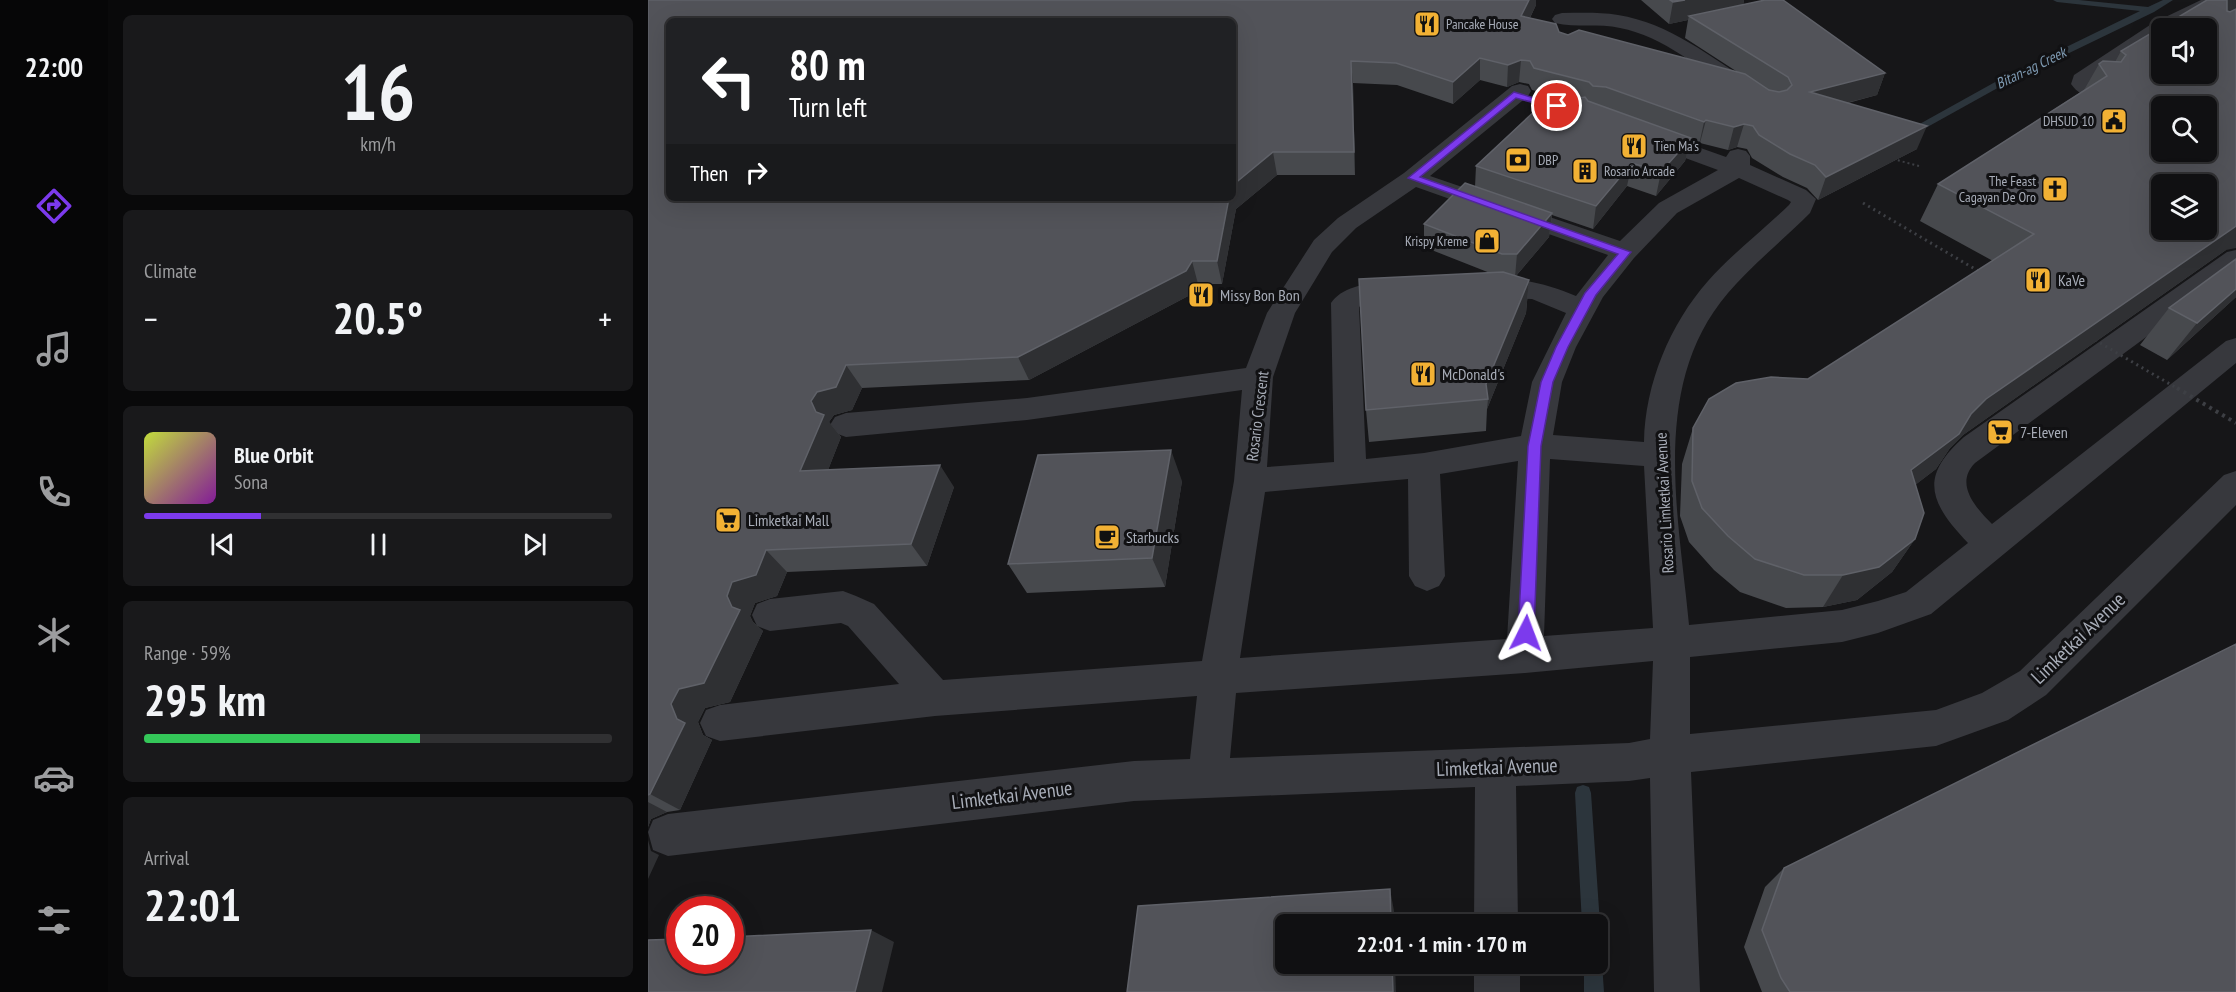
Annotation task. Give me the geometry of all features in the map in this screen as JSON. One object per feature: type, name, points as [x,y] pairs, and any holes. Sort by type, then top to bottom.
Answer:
[{"type":"street","points":[[2092,92],[2082,84],[2082,80],[2160,27],[2217,0]]},
{"type":"street","points":[[1559,9],[1620,22],[1659,35],[1762,99]]},
{"type":"street","points":[[1559,9],[1565,27],[1565,40]]},
{"type":"street","points":[[1659,35],[1692,28]]},
{"type":"street","name":"Rosario Crescent","points":[[1208,778],[1218,677],[1250,480],[1258,377],[1281,313],[1323,246],[1347,223],[1413,178],[1523,95]]},
{"type":"street","points":[[1627,129],[1738,161]]},
{"type":"street","points":[[1525,656],[1535,446],[1547,382],[1562,347],[1591,293],[1625,252],[1668,208],[1738,161]]},
{"type":"street","name":"Rosario Limketkai Avenue","points":[[1677,992],[1670,755],[1672,642],[1660,486],[1660,428],[1664,394],[1686,335],[1718,287],[1804,204],[1804,199],[1738,161]]},
{"type":"street","points":[[1413,178],[1625,252]]},
{"type":"street","points":[[1992,546],[1959,510],[1950,484],[1955,465],[1975,445],[2236,258]]},
{"type":"street","points":[[1461,290],[1535,290],[1583,309]]},
{"type":"street","points":[[1350,473],[1345,303],[1359,294],[1427,292]]},
{"type":"street","points":[[720,723],[935,698],[1525,656],[1842,626],[1878,617],[1918,603],[1992,546],[2236,348]]},
{"type":"street","points":[[846,425],[1027,409],[1258,377]]},
{"type":"street","points":[[1250,480],[1424,465],[1535,446],[1660,455]]},
{"type":"street","points":[[1424,465],[1427,576]]},
{"type":"street","name":"Limketkai Avenue","points":[[668,835],[1134,781],[1629,762],[1670,755],[1936,728],[1994,707],[2033,683],[2236,484]]},
{"type":"street","points":[[770,615],[843,607],[861,615],[935,698]]},
{"type":"street","points":[[1495,767],[1496,914]]},
{"type":"street","points":[[1497,974],[1497,992]]},
{"type":"path","points":[[1884,156],[1919,166]]},
{"type":"path","points":[[1863,202],[1984,274]]},
{"type":"path","points":[[2095,340],[2236,423]]},
{"type":"building","name":"Limketkai Mall","points":[[648,0],[1529,0],[1521,16],[1556,24],[1559,32],[1568,35],[1579,30],[1745,74],[1769,90],[1779,92],[1787,90],[1792,85],[1788,77],[1689,16],[1765,0],[1783,0],[1885,73],[1810,92],[1927,126],[1826,177],[1815,165],[1790,154],[1759,135],[1753,126],[1744,124],[1734,127],[1706,120],[1704,122],[1606,87],[1593,86],[1589,82],[1534,68],[1530,61],[1521,60],[1508,65],[1480,58],[1453,82],[1396,63],[1351,61],[1354,152],[1273,152],[1236,183],[1236,18],[666,18],[666,201],[1228,201],[1217,261],[1192,261],[1186,271],[1018,357],[846,365],[836,387],[817,392],[811,401],[816,412],[824,415],[800,471],[940,465],[911,544],[766,550],[756,575],[732,582],[727,596],[732,607],[740,610],[704,683],[679,689],[671,704],[677,719],[685,723],[648,795]]},
{"type":"building","points":[[2207,0],[2227,0],[2227,11],[2236,9],[2236,226],[2217,239],[2217,174],[2151,174],[2151,240],[2216,240],[1986,399],[1971,414],[1959,434],[1911,470],[1924,513],[1915,539],[1879,567],[1843,575],[1804,575],[1755,559],[1728,536],[1702,508],[1692,481],[1693,428],[1709,399],[1736,383],[1771,377],[1808,379],[2034,234],[1938,184],[2107,76],[2099,64],[2103,61],[2121,62],[2126,55],[2121,51],[2151,33],[2151,84],[2217,84],[2217,18],[2177,18]]},
{"type":"building","name":"Rosario Arcade","points":[[1555,92],[1580,98],[1585,97],[1588,101],[1691,138],[1661,172],[1632,163],[1596,206],[1476,166]]},
{"type":"building","points":[[1465,183],[1552,213],[1517,254],[1502,254],[1424,224]]},
{"type":"building","points":[[2236,259],[2236,289],[2197,323],[2169,308]]},
{"type":"building","name":"McDonald's","points":[[1503,272],[1529,280],[1486,384],[1488,399],[1366,410],[1359,279]]},
{"type":"building","points":[[1171,450],[1152,558],[1008,564],[1038,455]]},
{"type":"building","points":[[2236,644],[2236,992],[1790,992],[1781,978],[1762,930],[1784,868]]},
{"type":"building","points":[[1390,889],[1391,914],[1275,914],[1275,974],[1392,974],[1393,992],[1127,992],[1138,906]]},
{"type":"building","points":[[871,930],[855,992],[648,992],[648,940],[666,939],[666,974],[744,974],[744,936]]},
{"type":"waterway","points":[[2057,0],[2149,10]]},
{"type":"waterway","name":"Bitan-ag Creek","points":[[2149,10],[2169,0]]},
{"type":"waterway","name":"Bitan-ag Creek","points":[[1910,133],[2000,83],[2149,10]]},
{"type":"waterway","name":"Bitan-ag Creek","points":[[1583,793],[1590,914]]},
{"type":"waterway","name":"Bitan-ag Creek","points":[[1593,974],[1594,992]]},
{"type":"place","name":"Pancake House","points":[[1427,24]]},
{"type":"place","name":"DHSUD 10","points":[[2114,121]]},
{"type":"place","name":"Tien Ma's","points":[[1634,146]]},
{"type":"place","name":"DBP","points":[[1518,160]]},
{"type":"place","name":"Rosario Arcade","points":[[1585,171]]},
{"type":"place","name":"The Feast Cagayan De Oro","points":[[2055,189]]},
{"type":"place","name":"Krispy Kreme","points":[[1487,241]]},
{"type":"place","name":"KaVe","points":[[2038,280]]},
{"type":"place","name":"Missy Bon Bon","points":[[1201,295]]},
{"type":"place","name":"McDonald's","points":[[1423,374]]},
{"type":"place","name":"7-Eleven","points":[[2000,432]]},
{"type":"place","name":"Limketkai Mall","points":[[728,520]]},
{"type":"place","name":"Starbucks","points":[[1107,537]]},
{"type":"route","points":[[1526,633],[1535,446],[1547,382],[1562,347],[1591,293],[1625,252],[1413,178],[1514,95],[1557,106]]}]
